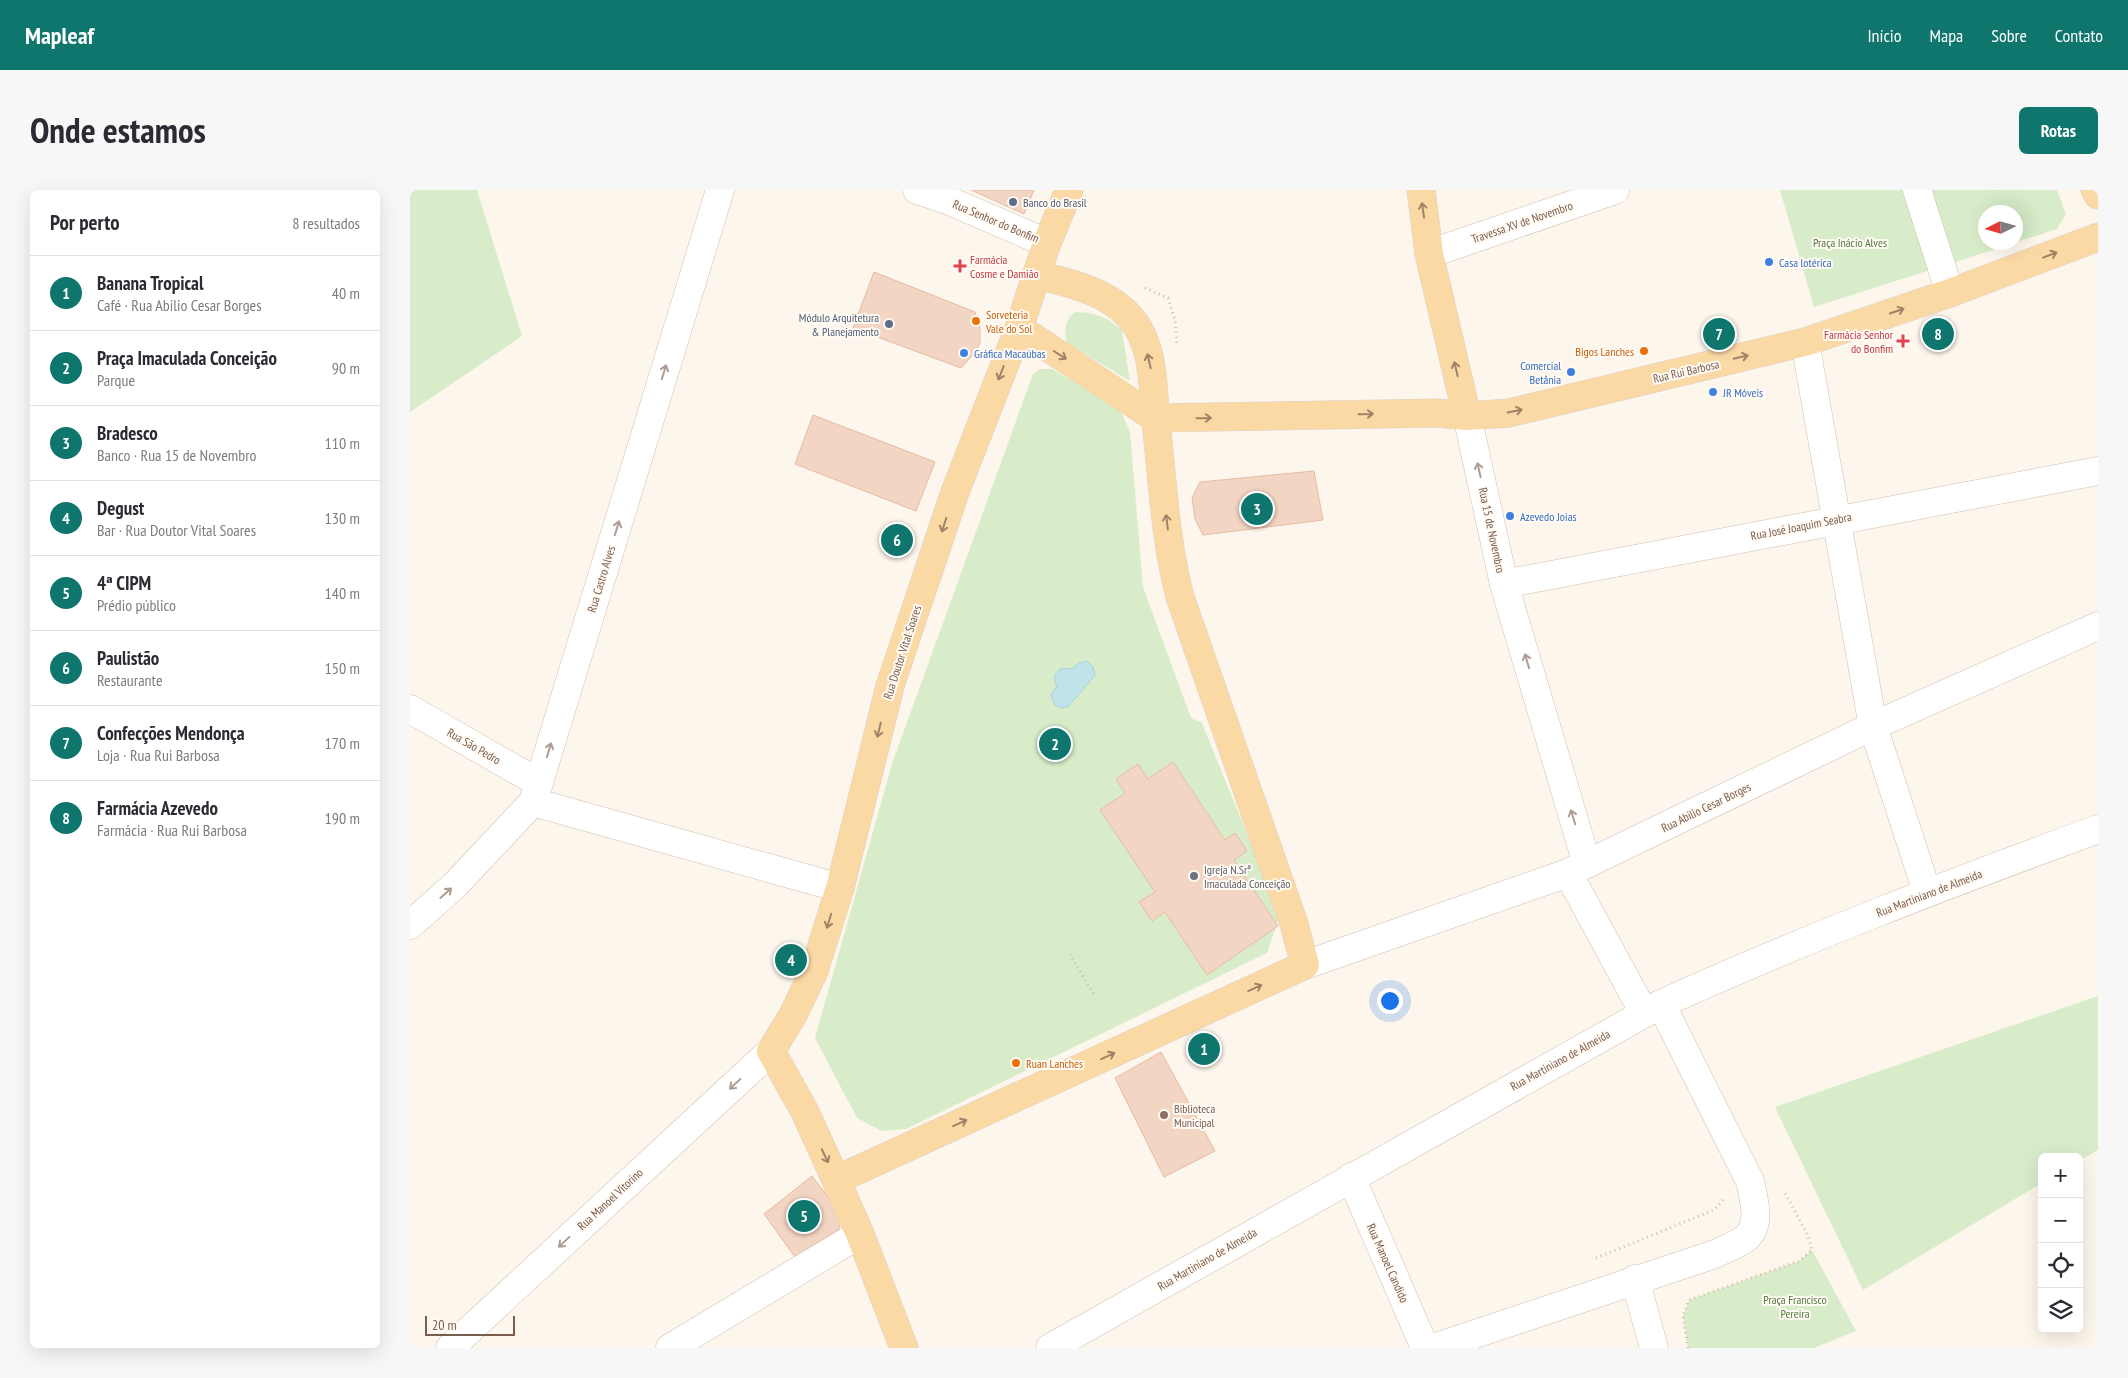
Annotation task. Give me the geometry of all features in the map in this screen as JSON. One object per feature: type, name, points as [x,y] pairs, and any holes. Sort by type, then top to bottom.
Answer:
[{"type":"main road","name":"Rua Doutor Vital Soares","points":[[771,1050],[793,1015],[814,972],[840,888],[890,686],[955,492],[1019,328],[1046,243],[1068,190]]},
{"type":"main road","name":"Rua 15 de Novembro","points":[[1420,190],[1429,254],[1467,416]]},
{"type":"main road","points":[[2095,190],[2098,195]]},
{"type":"main road","name":"Rua Rui Barbosa","points":[[1155,418],[1438,413],[1467,416],[1509,413],[1805,342],[1950,293],[2098,237]]},
{"type":"main road","points":[[836,1180],[1304,965],[1294,924],[1180,597],[1173,571],[1155,418],[1153,379],[1144,338],[1129,316],[1111,301],[1070,283],[1036,275]]},
{"type":"main road","points":[[1019,328],[1155,418]]},
{"type":"main road","points":[[771,1050],[804,1112],[836,1180],[860,1234],[904,1348]]},
{"type":"street","name":"Rua Castro Alves","points":[[410,925],[455,885],[536,793],[720,190]]},
{"type":"street","name":"Rua Senhor do Bonfim","points":[[917,190],[947,200],[1046,243]]},
{"type":"street","name":"Travessa XV de Novembro","points":[[1429,254],[1615,190]]},
{"type":"street","points":[[1917,190],[1950,293]]},
{"type":"street","points":[[1805,342],[1873,726],[1927,892]]},
{"type":"street","name":"Rua 15 de Novembro","points":[[1434,1348],[1635,1279],[1715,1254],[1747,1237],[1755,1222],[1756,1209],[1750,1181],[1652,1009],[1578,868],[1504,584],[1467,416]]},
{"type":"street","name":"Rua José Joaquim Seabra","points":[[1504,584],[1837,519],[2098,471]]},
{"type":"street","name":"Rua Abilio Cesar Borges","points":[[1304,965],[1578,868],[1873,726],[2098,626]]},
{"type":"street","name":"Rua São Pedro","points":[[410,709],[536,793],[840,888]]},
{"type":"street","name":"Rua Martiniano de Almeida","points":[[1050,1348],[1350,1177],[1652,1009],[1740,968],[1927,892],[2098,829]]},
{"type":"street","name":"Rua Manoel Vitorino","points":[[455,1346],[771,1050]]},
{"type":"street","name":"Rua Manoel Candido","points":[[1350,1177],[1425,1348]]},
{"type":"street","points":[[670,1348],[860,1234]]},
{"type":"street","points":[[1635,1279],[1654,1348]]},
{"type":"path","points":[[1070,954],[1094,995]]},
{"type":"path","points":[[1596,1258],[1714,1210],[1725,1198]]},
{"type":"path","points":[[1688,1348],[1683,1316],[1689,1300]]},
{"type":"green space","points":[[410,190],[477,190],[522,336],[410,412]]},
{"type":"green space","name":"Praça Inácio Alves","points":[[1780,190],[2057,190],[2066,214],[2057,229],[2023,240],[2023,205],[1978,205],[1978,250],[1993,250],[1814,307]]},
{"type":"green space","points":[[1075,312],[1100,316],[1111,321],[1122,330],[1130,381],[1067,343],[1066,326]]},
{"type":"green space","points":[[1040,369],[1052,369],[1108,402],[1122,414],[1130,432],[1143,587],[1191,718],[1202,723],[1280,915],[1267,953],[906,1129],[882,1131],[857,1118],[815,1038],[892,764],[1033,374]]},
{"type":"green space","points":[[2098,996],[2098,1150],[2083,1159],[2083,1153],[2038,1153],[2038,1185],[1863,1290],[1775,1107]]},
{"type":"green space","name":"Praça Francisco Pereira","points":[[1812,1250],[1856,1331],[1814,1348],[1688,1348],[1683,1316],[1689,1300],[1799,1261]]},
{"type":"water","points":[[1087,661],[1093,667],[1095,675],[1069,706],[1062,708],[1055,705],[1051,695],[1057,686],[1054,678],[1057,672],[1061,668],[1072,669],[1079,663]]},
{"type":"building","name":"Banco do Brasil","points":[[971,190],[1034,190],[1024,214]]},
{"type":"building","points":[[874,272],[975,312],[980,328],[980,344],[961,368],[853,328]]},
{"type":"building","points":[[813,415],[935,462],[916,511],[795,464]]},
{"type":"building","points":[[1314,471],[1323,520],[1203,535],[1195,519],[1192,498],[1200,482]]},
{"type":"building","name":"Igreja N.Srª Imaculada Conceição","points":[[1173,762],[1225,840],[1235,833],[1247,851],[1234,860],[1278,926],[1207,975],[1165,912],[1152,921],[1139,902],[1155,892],[1100,810],[1125,793],[1116,779],[1138,764],[1148,779]]},
{"type":"building","name":"Biblioteca Municipal","points":[[1161,1052],[1215,1151],[1164,1177],[1115,1078]]},
{"type":"building","points":[[812,1176],[843,1217],[838,1230],[795,1257],[764,1214]]},
{"type":"place","name":"Banco do Brasil","points":[[1013,202]]},
{"type":"place","name":"Casa lotérica","points":[[1769,262]]},
{"type":"place","name":"Farmácia Cosme e Damião","points":[[960,266]]},
{"type":"place","name":"Sorveteria Vale do Sol","points":[[976,321]]},
{"type":"place","name":"Módulo Arquitetura & Planejamento","points":[[889,324]]},
{"type":"place","name":"Confecções Mendonça","points":[[1719,334]]},
{"type":"place","name":"Farmácia Azevedo","points":[[1938,334]]},
{"type":"place","name":"Farmácia Senhor do Bonfim","points":[[1903,341]]},
{"type":"place","name":"Bigos Lanches","points":[[1644,351]]},
{"type":"place","name":"Gráfica Macaúbas","points":[[964,353]]},
{"type":"place","name":"Comercial Betânia","points":[[1571,372]]},
{"type":"place","name":"JR Móveis","points":[[1713,392]]},
{"type":"place","name":"Bradesco","points":[[1257,509]]},
{"type":"place","name":"Azevedo Joias","points":[[1510,516]]},
{"type":"place","name":"Paulistão","points":[[897,540]]},
{"type":"place","name":"Praça Imaculada Conceição","points":[[1055,744]]},
{"type":"place","name":"Igreja N.Srª Imaculada Conceição","points":[[1194,876]]},
{"type":"place","name":"Degust","points":[[791,960]]},
{"type":"place","name":"Banana Tropical","points":[[1204,1049]]},
{"type":"place","name":"Ruan Lanches","points":[[1016,1063]]},
{"type":"place","name":"Biblioteca Municipal","points":[[1164,1115]]},
{"type":"place","name":"4ª CIPM","points":[[804,1216]]}]
